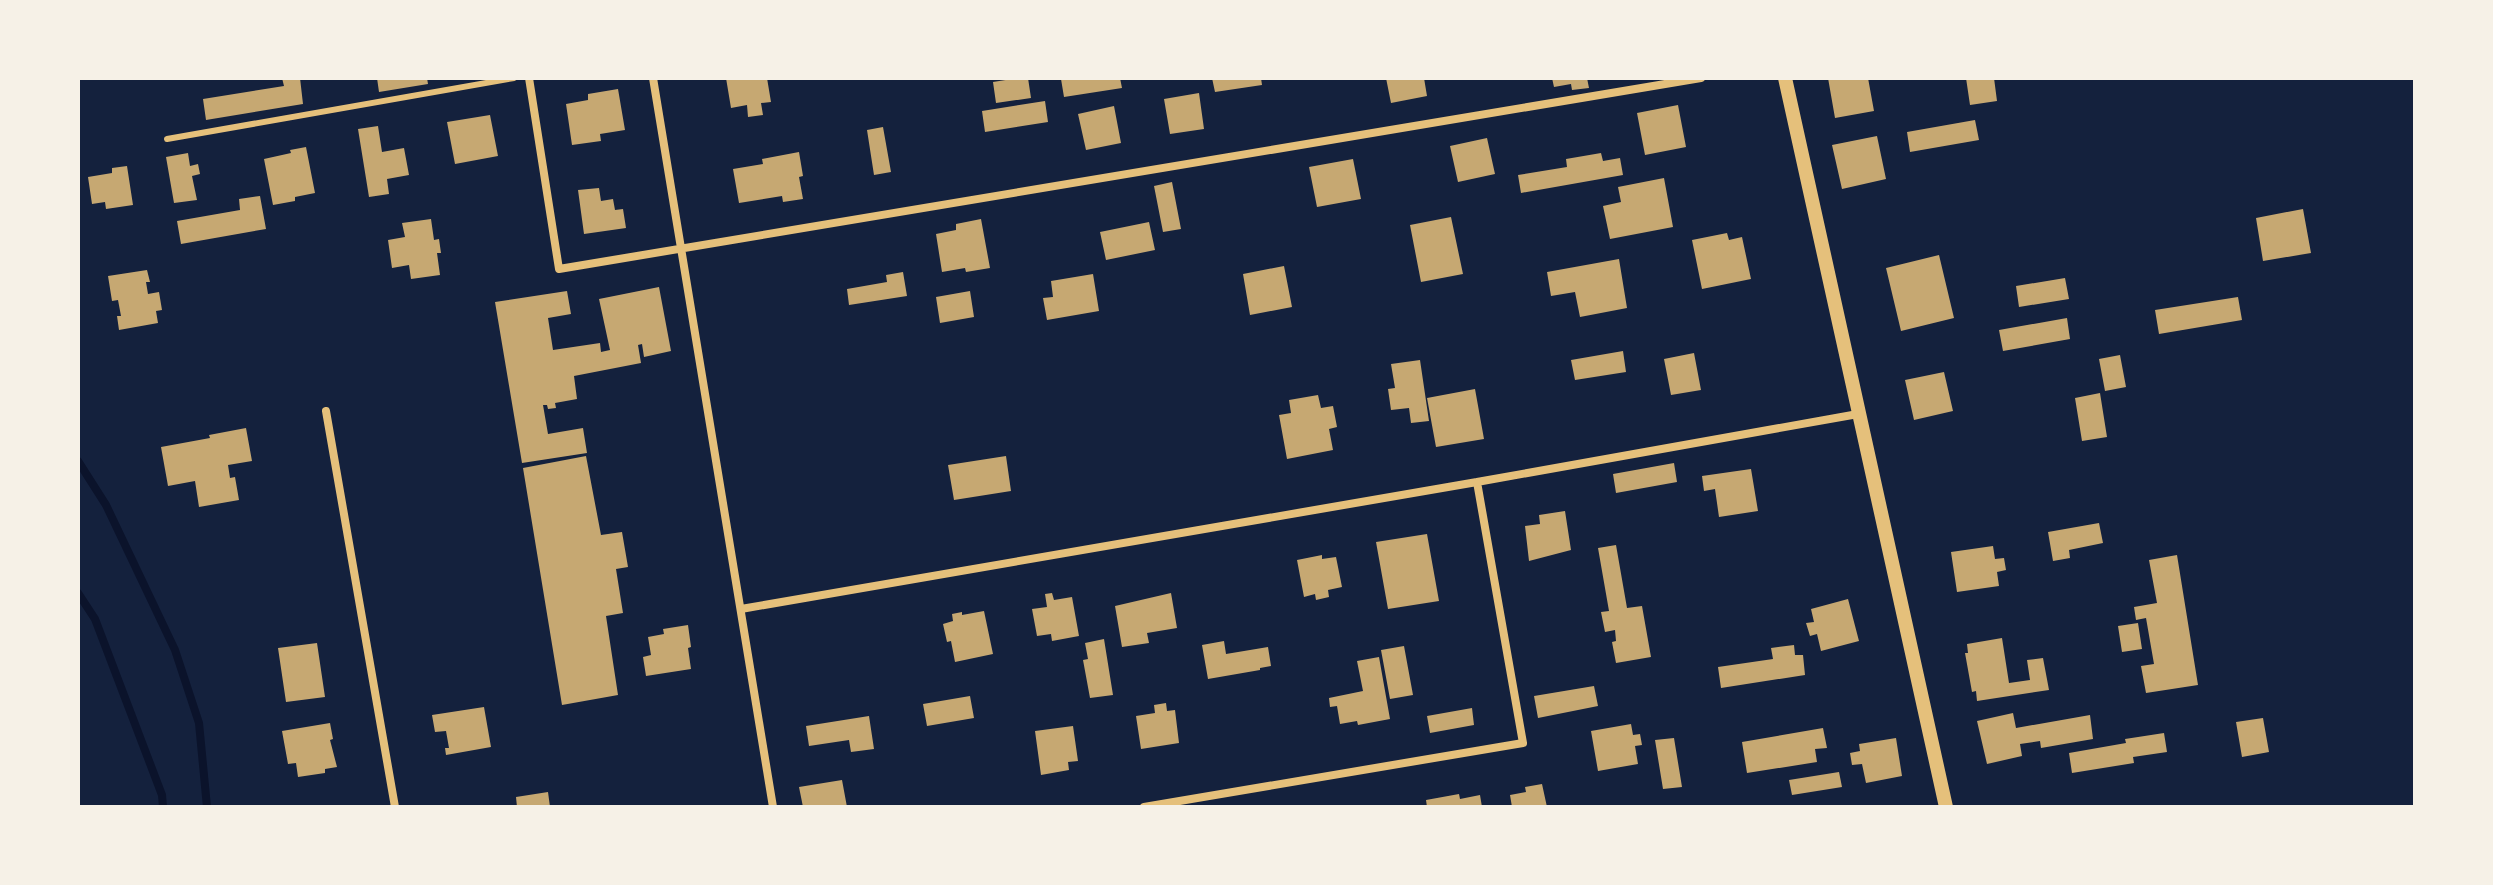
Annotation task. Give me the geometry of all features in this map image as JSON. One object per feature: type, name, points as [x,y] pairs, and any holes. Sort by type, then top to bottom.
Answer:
[{"type":"street","points":[[529,78],[559,269],[1701,78]]},
{"type":"street","points":[[653,78],[773,807]]},
{"type":"street","points":[[1785,78],[1946,807]]},
{"type":"street","points":[[326,411],[395,807]]},
{"type":"street","points":[[741,609],[1858,414]]},
{"type":"street","points":[[1144,807],[1523,743],[1477,482]]},
{"type":"lane","points":[[167,139],[514,78]]},
{"type":"building","points":[[282,78],[300,78],[303,104],[206,120],[203,99],[284,86]]},
{"type":"building","points":[[377,78],[427,78],[428,84],[379,92]]},
{"type":"building","points":[[726,78],[767,78],[771,102],[761,103],[763,115],[748,117],[747,105],[731,108]]},
{"type":"building","points":[[1028,78],[1031,98],[996,103],[993,82]]},
{"type":"building","points":[[1120,78],[1122,88],[1064,97],[1061,79]]},
{"type":"building","points":[[1212,78],[1261,78],[1262,85],[1215,92]]},
{"type":"building","points":[[1386,78],[1424,78],[1427,96],[1391,103]]},
{"type":"building","points":[[1552,78],[1587,78],[1589,88],[1572,90],[1571,84],[1554,87]]},
{"type":"building","points":[[1828,78],[1868,78],[1874,111],[1835,118]]},
{"type":"building","points":[[1966,78],[1994,78],[1997,101],[1970,105]]},
{"type":"building","points":[[618,89],[625,130],[600,134],[601,141],[572,145],[566,104],[588,100],[588,94]]},
{"type":"building","points":[[1199,93],[1204,129],[1170,134],[1164,99]]},
{"type":"building","points":[[1045,101],[1048,122],[985,132],[982,111]]},
{"type":"building","points":[[1678,105],[1686,147],[1645,155],[1637,113]]},
{"type":"building","points":[[1114,106],[1121,143],[1086,150],[1078,114]]},
{"type":"building","points":[[490,115],[498,156],[455,164],[447,122]]},
{"type":"building","points":[[1975,120],[1979,140],[1910,152],[1907,132]]},
{"type":"building","points":[[378,126],[382,152],[404,148],[409,175],[387,179],[389,194],[369,197],[358,129]]},
{"type":"building","points":[[883,127],[891,172],[874,175],[867,130]]},
{"type":"building","points":[[1877,136],[1886,179],[1842,189],[1832,145]]},
{"type":"building","points":[[1487,138],[1495,174],[1458,182],[1450,146]]},
{"type":"building","points":[[306,147],[315,193],[273,205],[264,159]]},
{"type":"building","points":[[799,152],[803,199],[783,202],[782,196],[739,203],[733,169],[763,164],[762,159]]},
{"type":"building","points":[[188,153],[190,166],[198,164],[200,174],[192,176],[197,200],[174,203],[166,157]]},
{"type":"building","points":[[1601,153],[1603,161],[1620,158],[1623,175],[1521,193],[1518,175],[1567,167],[1566,159]]},
{"type":"building","points":[[1353,159],[1361,199],[1317,207],[1309,167]]},
{"type":"building","points":[[127,166],[133,205],[106,209],[105,202],[92,204],[88,177],[112,173],[112,168]]},
{"type":"building","points":[[1664,178],[1673,227],[1610,239],[1603,206],[1621,202],[1618,187]]},
{"type":"building","points":[[1172,182],[1181,229],[1163,232],[1154,186]]},
{"type":"building","points":[[599,188],[601,201],[613,199],[615,210],[623,209],[626,228],[584,234],[578,190]]},
{"type":"building","points":[[260,196],[266,229],[181,244],[177,221],[240,210],[239,199]]},
{"type":"building","points":[[2303,209],[2311,253],[2263,261],[2256,218]]},
{"type":"building","points":[[1451,217],[1463,274],[1421,282],[1410,225]]},
{"type":"building","points":[[431,219],[434,240],[439,239],[440,275],[411,279],[409,265],[392,268],[388,240],[405,237],[402,223]]},
{"type":"building","points":[[981,219],[990,268],[942,272],[936,234],[956,230],[956,224]]},
{"type":"building","points":[[1149,222],[1155,250],[1106,260],[1100,232]]},
{"type":"building","points":[[1727,233],[1729,240],[1742,237],[1751,279],[1702,289],[1692,240]]},
{"type":"building","points":[[1939,255],[1954,318],[1901,331],[1886,268]]},
{"type":"building","points":[[1619,259],[1627,308],[1580,317],[1575,292],[1551,296],[1547,272]]},
{"type":"building","points":[[1284,266],[1292,307],[1250,315],[1243,274]]},
{"type":"building","points":[[147,270],[150,282],[146,282],[148,294],[159,292],[162,310],[156,311],[158,323],[119,330],[117,316],[121,316],[118,300],[112,301],[108,276]]},
{"type":"building","points":[[903,272],[907,296],[849,305],[847,289],[887,282],[886,275]]},
{"type":"building","points":[[1093,274],[1099,311],[1047,320],[1043,298],[1053,297],[1051,281]]},
{"type":"building","points":[[2065,278],[2069,299],[2019,307],[2016,286]]},
{"type":"building","points":[[659,287],[671,351],[644,357],[642,344],[638,345],[641,363],[574,376],[577,399],[555,403],[556,408],[548,409],[547,405],[543,405],[548,434],[583,428],[587,453],[522,463],[495,302],[567,291],[571,314],[548,318],[553,350],[600,343],[601,352],[610,350],[599,299]]},
{"type":"building","points":[[970,291],[974,317],[940,323],[936,297]]},
{"type":"building","points":[[2238,297],[2242,320],[2159,334],[2155,310]]},
{"type":"building","points":[[2067,318],[2070,339],[2003,351],[1999,330]]},
{"type":"building","points":[[1623,351],[1626,372],[1575,380],[1571,360]]},
{"type":"building","points":[[1694,353],[1701,390],[1671,395],[1664,359]]},
{"type":"building","points":[[2120,355],[2126,387],[2105,391],[2099,359]]},
{"type":"building","points":[[1420,360],[1429,421],[1411,423],[1409,408],[1391,410],[1388,389],[1395,388],[1391,364]]},
{"type":"building","points":[[1944,372],[1953,411],[1914,420],[1905,380]]},
{"type":"building","points":[[1475,389],[1484,439],[1436,447],[1427,398]]},
{"type":"building","points":[[2100,393],[2107,437],[2082,441],[2075,398]]},
{"type":"building","points":[[1318,395],[1321,408],[1333,406],[1337,427],[1329,429],[1333,450],[1287,459],[1279,415],[1291,413],[1289,400]]},
{"type":"building","points":[[246,428],[252,461],[228,465],[230,478],[235,477],[239,500],[199,507],[195,481],[168,486],[161,447]]},
{"type":"building","points":[[586,456],[601,535],[622,532],[628,567],[616,569],[623,613],[606,616],[618,695],[562,705],[523,468]]},
{"type":"building","points":[[1006,456],[1011,491],[954,500],[948,465]]},
{"type":"building","points":[[1674,463],[1677,482],[1616,493],[1613,474]]},
{"type":"building","points":[[1751,469],[1758,511],[1719,517],[1715,489],[1704,491],[1702,476]]},
{"type":"building","points":[[1565,511],[1571,550],[1529,561],[1525,526],[1540,524],[1539,515]]},
{"type":"building","points":[[2099,523],[2103,543],[2069,550],[2070,558],[2053,561],[2048,532]]},
{"type":"building","points":[[1427,534],[1439,601],[1388,609],[1376,542]]},
{"type":"building","points":[[1616,545],[1627,608],[1642,606],[1651,657],[1616,663],[1612,642],[1616,641],[1615,630],[1605,632],[1601,612],[1609,611],[1598,548]]},
{"type":"building","points":[[1993,546],[1995,559],[2004,558],[2006,570],[1997,572],[1999,586],[1957,592],[1951,552]]},
{"type":"building","points":[[1322,555],[1322,559],[1336,557],[1342,587],[1328,590],[1329,597],[1316,600],[1315,594],[1304,597],[1297,560]]},
{"type":"building","points":[[2177,555],[2198,685],[2146,693],[2141,666],[2154,664],[2146,618],[2136,620],[2134,607],[2157,603],[2149,560]]},
{"type":"building","points":[[1052,593],[1054,600],[1072,597],[1079,636],[1052,641],[1051,634],[1037,636],[1032,609],[1047,607],[1045,594]]},
{"type":"building","points":[[1171,593],[1177,628],[1147,633],[1149,643],[1122,647],[1115,606]]},
{"type":"building","points":[[1848,599],[1859,641],[1821,651],[1817,634],[1810,636],[1806,623],[1814,622],[1811,609]]},
{"type":"building","points":[[984,611],[993,654],[955,662],[951,641],[947,642],[943,624],[953,621],[952,614]]},
{"type":"building","points":[[2138,623],[2142,649],[2122,652],[2118,626]]},
{"type":"building","points":[[688,625],[691,669],[646,676],[643,657],[651,655],[648,637],[664,634],[663,629]]},
{"type":"building","points":[[2002,638],[2009,683],[2030,680],[2027,660],[2043,658],[2049,690],[1977,701],[1976,691],[1972,692],[1965,653],[1968,653],[1967,644]]},
{"type":"building","points":[[1104,639],[1113,695],[1090,698],[1083,660],[1088,659],[1085,643]]},
{"type":"building","points":[[1224,641],[1226,654],[1268,647],[1271,666],[1208,679],[1202,645]]},
{"type":"building","points":[[317,643],[325,697],[286,702],[278,648]]},
{"type":"building","points":[[1794,645],[1795,655],[1803,655],[1805,675],[1721,688],[1718,667],[1773,659],[1771,648]]},
{"type":"building","points":[[1404,646],[1413,695],[1390,699],[1381,650]]},
{"type":"building","points":[[1379,657],[1390,719],[1358,725],[1357,721],[1340,724],[1337,706],[1330,707],[1329,698],[1363,691],[1357,661]]},
{"type":"building","points":[[1594,686],[1598,706],[1538,718],[1534,696]]},
{"type":"building","points":[[970,696],[974,718],[927,726],[923,704]]},
{"type":"building","points":[[1166,703],[1167,711],[1175,710],[1179,743],[1141,749],[1136,716],[1155,713],[1154,705]]},
{"type":"building","points":[[484,707],[491,747],[446,755],[445,748],[449,748],[446,731],[435,732],[432,715]]},
{"type":"building","points":[[1472,708],[1474,725],[1430,733],[1427,716]]},
{"type":"building","points":[[2013,713],[2016,728],[2090,715],[2093,739],[2041,748],[2040,741],[2020,744],[2022,756],[1987,764],[1977,721]]},
{"type":"building","points":[[869,716],[874,749],[851,752],[849,740],[809,746],[806,726]]},
{"type":"building","points":[[2263,718],[2269,752],[2242,757],[2236,722]]},
{"type":"building","points":[[330,723],[333,739],[330,740],[337,767],[325,769],[325,773],[298,777],[296,763],[288,764],[282,731]]},
{"type":"building","points":[[1631,724],[1633,735],[1640,734],[1642,745],[1635,746],[1638,764],[1598,771],[1591,731]]},
{"type":"building","points":[[1073,726],[1078,761],[1068,762],[1069,770],[1041,775],[1035,731]]},
{"type":"building","points":[[1823,728],[1827,748],[1815,749],[1817,762],[1747,773],[1742,742]]},
{"type":"building","points":[[2164,733],[2167,752],[2133,757],[2134,763],[2072,773],[2069,753]]},
{"type":"building","points":[[1674,738],[1682,787],[1663,789],[1655,740]]},
{"type":"building","points":[[1896,738],[1902,776],[1866,783],[1862,764],[1852,765],[1850,753],[1860,751],[1859,744]]},
{"type":"building","points":[[1839,772],[1842,787],[1792,795],[1789,780]]},
{"type":"building","points":[[842,780],[847,807],[803,807],[799,787]]},
{"type":"building","points":[[1542,784],[1547,807],[1512,807],[1510,795],[1526,792],[1525,787]]},
{"type":"building","points":[[548,792],[550,807],[517,807],[516,797]]},
{"type":"building","points":[[1459,794],[1460,799],[1480,795],[1482,807],[1427,807],[1426,800]]},
{"type":"waterway","points":[[78,461],[106,505],[175,650],[199,723],[207,807]]},
{"type":"waterway","points":[[78,593],[95,619],[162,795],[163,807]]}]
